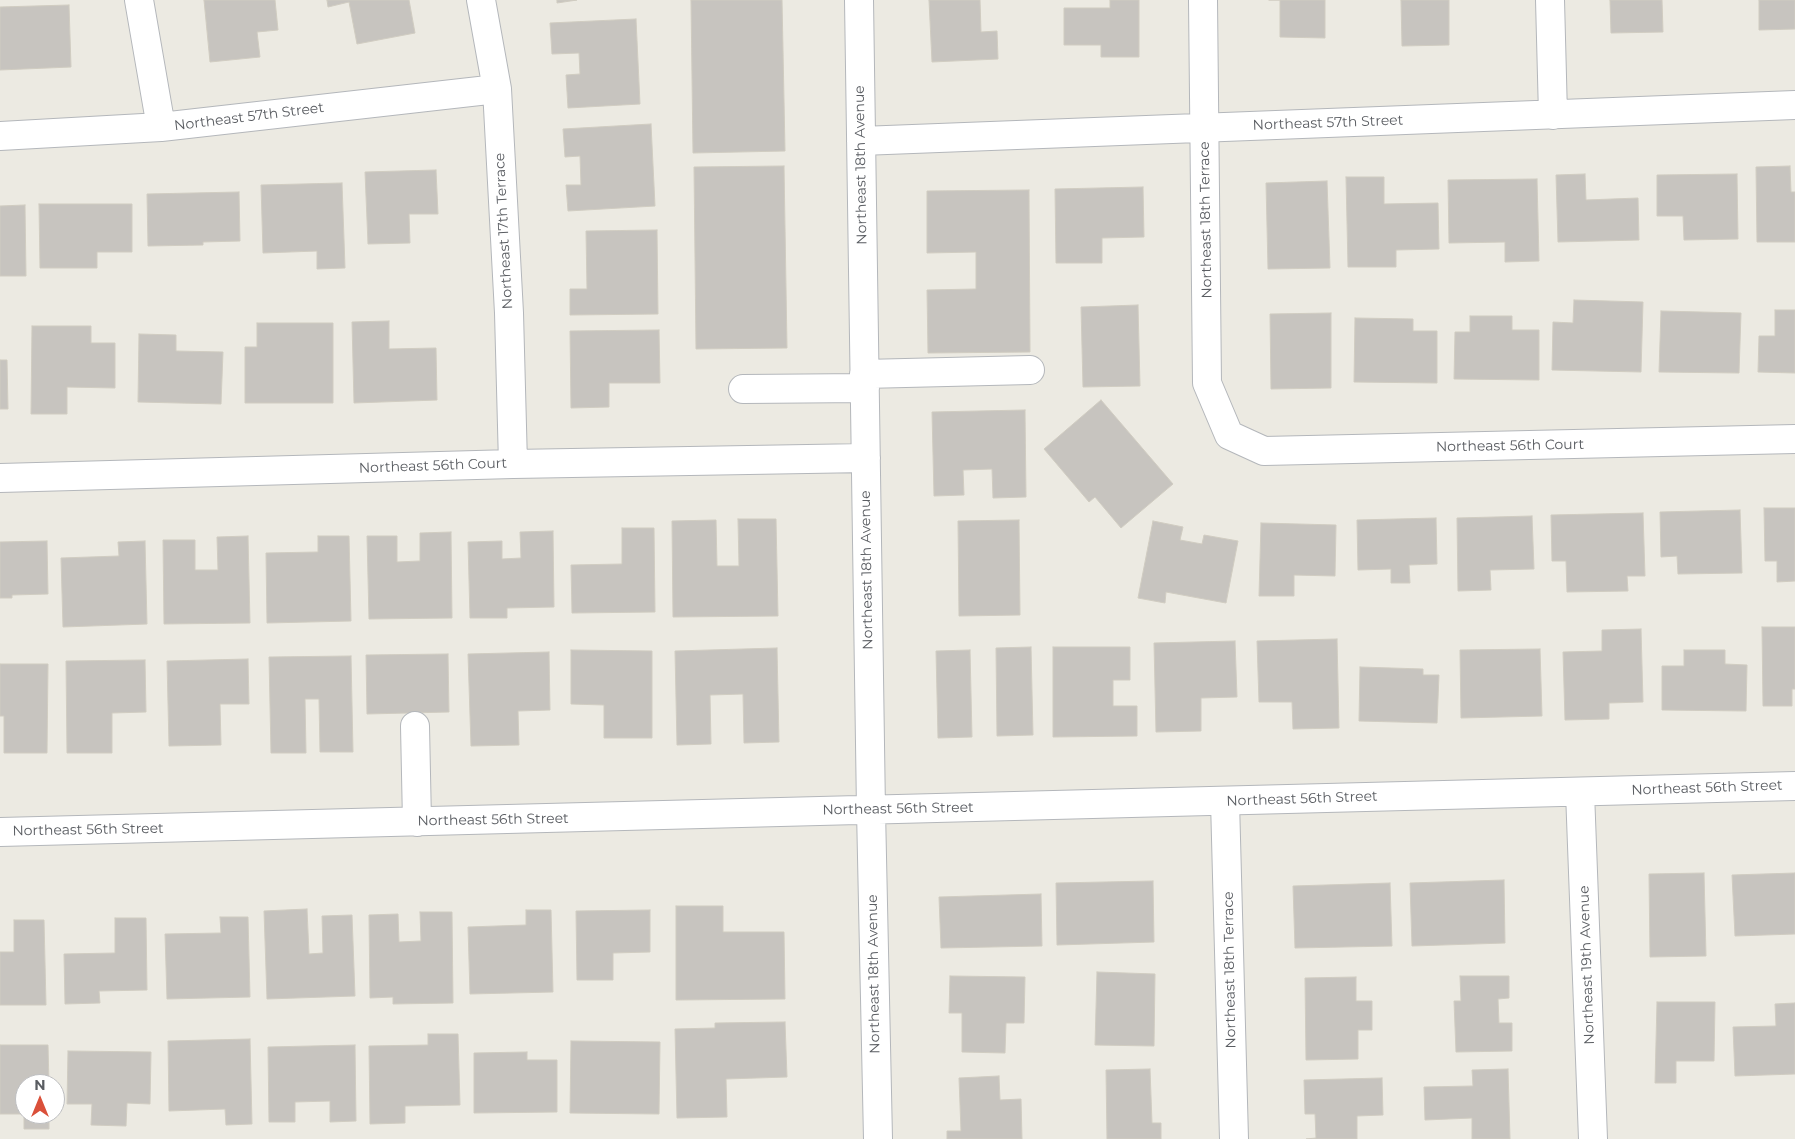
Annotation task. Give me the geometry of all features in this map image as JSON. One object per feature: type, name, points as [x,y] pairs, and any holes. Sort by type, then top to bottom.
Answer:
[{"type":"street","points":[[139,0],[161,127]]},
{"type":"street","name":"Northeast 17th Terrace","points":[[481,0],[497,89],[509,313],[513,464]]},
{"type":"street","name":"Northeast 18th Avenue","points":[[859,0],[871,810],[878,1139]]},
{"type":"street","name":"Northeast 18th Terrace","points":[[1203,0],[1207,383],[1228,435]]},
{"type":"street","points":[[1550,0],[1553,115]]},
{"type":"street","name":"Northeast 57th Street","points":[[0,136],[161,127],[497,89]]},
{"type":"street","name":"Northeast 57th Street","points":[[861,141],[1795,105]]},
{"type":"street","points":[[743,389],[1030,370]]},
{"type":"street","name":"Northeast 56th Court","points":[[1228,435],[1264,452],[1795,439]]},
{"type":"street","name":"Northeast 56th Court","points":[[0,478],[513,464],[866,458]]},
{"type":"street","points":[[415,726],[417,822]]},
{"type":"street","name":"Northeast 56th Street","points":[[0,832],[1795,786]]},
{"type":"street","name":"Northeast 19th Avenue","points":[[1580,792],[1593,1139]]},
{"type":"street","name":"Northeast 18th Terrace","points":[[1226,801],[1234,1139]]},
{"type":"building","points":[[204,0],[275,0],[278,30],[257,32],[260,57],[210,62]]},
{"type":"building","points":[[327,0],[409,0],[415,33],[357,44],[349,2],[328,7]]},
{"type":"building","points":[[557,0],[577,0],[557,3]]},
{"type":"building","points":[[691,0],[782,0],[785,151],[693,153]]},
{"type":"building","points":[[929,0],[980,0],[981,32],[997,31],[998,59],[932,62]]},
{"type":"building","points":[[1110,0],[1139,0],[1139,57],[1101,57],[1101,45],[1064,45],[1064,8],[1110,8]]},
{"type":"building","points":[[1280,0],[1325,0],[1325,38],[1280,37]]},
{"type":"building","points":[[1401,0],[1449,0],[1449,45],[1402,46]]},
{"type":"building","points":[[1610,0],[1662,0],[1663,32],[1611,33]]},
{"type":"building","points":[[1759,0],[1795,0],[1795,29],[1759,30]]},
{"type":"building","points":[[69,5],[71,67],[0,70],[0,7]]},
{"type":"building","points":[[636,19],[640,104],[568,108],[566,75],[580,74],[579,53],[552,54],[550,23]]},
{"type":"building","points":[[651,124],[655,206],[568,211],[566,185],[581,185],[580,156],[565,157],[563,129]]},
{"type":"building","points":[[784,166],[787,348],[696,349],[694,167]]},
{"type":"building","points":[[1790,166],[1791,192],[1795,192],[1795,242],[1757,242],[1756,167]]},
{"type":"building","points":[[436,170],[438,214],[409,214],[410,243],[368,244],[365,172]]},
{"type":"building","points":[[1585,174],[1586,200],[1638,198],[1639,240],[1558,242],[1556,175]]},
{"type":"building","points":[[1737,174],[1738,239],[1684,240],[1683,216],[1657,216],[1657,175]]},
{"type":"building","points":[[1346,177],[1384,177],[1384,204],[1438,203],[1439,249],[1396,250],[1396,267],[1348,267]]},
{"type":"building","points":[[1537,179],[1539,261],[1505,262],[1505,242],[1449,243],[1448,180]]},
{"type":"building","points":[[1327,181],[1330,268],[1268,269],[1266,183]]},
{"type":"building","points":[[342,183],[345,268],[317,269],[317,251],[263,253],[261,185]]},
{"type":"building","points":[[1143,187],[1144,237],[1102,238],[1102,263],[1056,263],[1055,189]]},
{"type":"building","points":[[1029,190],[1030,352],[928,353],[927,290],[976,289],[976,252],[927,253],[927,191]]},
{"type":"building","points":[[239,192],[240,241],[203,242],[203,245],[148,246],[147,194]]},
{"type":"building","points":[[39,204],[132,204],[132,252],[97,252],[97,268],[40,268]]},
{"type":"building","points":[[25,205],[26,276],[0,276],[0,206]]},
{"type":"building","points":[[657,230],[658,314],[570,315],[570,289],[587,289],[586,231]]},
{"type":"building","points":[[1574,300],[1643,302],[1641,372],[1552,370],[1553,322],[1573,323]]},
{"type":"building","points":[[1138,305],[1140,386],[1083,387],[1081,307]]},
{"type":"building","points":[[1775,310],[1795,310],[1795,373],[1758,372],[1759,336],[1775,336]]},
{"type":"building","points":[[1661,311],[1741,313],[1739,373],[1659,372]]},
{"type":"building","points":[[1331,313],[1331,388],[1271,389],[1270,314]]},
{"type":"building","points":[[1470,316],[1512,316],[1512,330],[1539,330],[1539,380],[1454,379],[1455,332],[1470,332]]},
{"type":"building","points":[[1355,318],[1413,319],[1413,331],[1437,331],[1437,383],[1354,382]]},
{"type":"building","points":[[389,321],[389,349],[436,348],[437,400],[354,403],[352,322]]},
{"type":"building","points":[[257,323],[333,323],[333,403],[245,403],[245,347],[257,347]]},
{"type":"building","points":[[32,326],[91,326],[91,343],[115,343],[115,388],[67,387],[67,414],[31,414]]},
{"type":"building","points":[[659,330],[660,383],[609,383],[609,407],[571,408],[570,331]]},
{"type":"building","points":[[139,334],[176,335],[176,351],[223,352],[221,404],[138,402]]},
{"type":"building","points":[[0,360],[7,360],[8,409],[0,409]]},
{"type":"building","points":[[1101,400],[1173,484],[1121,528],[1095,497],[1089,502],[1044,449]]},
{"type":"building","points":[[1025,410],[1026,497],[993,498],[992,469],[963,470],[964,495],[934,496],[932,412]]},
{"type":"building","points":[[1764,508],[1795,508],[1795,581],[1777,582],[1777,561],[1765,561]]},
{"type":"building","points":[[1740,510],[1742,573],[1678,574],[1677,556],[1661,557],[1660,512]]},
{"type":"building","points":[[1643,513],[1645,576],[1627,576],[1628,591],[1567,592],[1566,561],[1552,561],[1551,515]]},
{"type":"building","points":[[1532,516],[1534,569],[1490,570],[1491,590],[1458,591],[1457,518]]},
{"type":"building","points":[[1436,518],[1437,564],[1409,565],[1410,583],[1391,583],[1391,569],[1358,570],[1357,520]]},
{"type":"building","points":[[738,519],[776,519],[778,616],[673,617],[672,521],[716,520],[717,566],[739,566]]},
{"type":"building","points":[[1019,520],[1020,615],[959,616],[958,521]]},
{"type":"building","points":[[1153,521],[1183,527],[1180,540],[1202,544],[1204,535],[1238,541],[1226,603],[1166,592],[1165,603],[1138,598]]},
{"type":"building","points":[[1261,523],[1336,525],[1335,576],[1294,575],[1294,596],[1259,596]]},
{"type":"building","points":[[622,528],[654,528],[655,612],[572,613],[571,565],[622,564]]},
{"type":"building","points":[[553,531],[554,607],[507,608],[507,618],[470,618],[468,542],[502,541],[502,559],[521,558],[520,532]]},
{"type":"building","points":[[451,532],[452,618],[369,619],[367,536],[397,536],[397,562],[420,561],[420,533]]},
{"type":"building","points":[[248,536],[250,623],[164,624],[163,540],[195,540],[195,570],[218,570],[217,537]]},
{"type":"building","points":[[318,536],[349,536],[351,621],[267,623],[266,553],[318,552]]},
{"type":"building","points":[[47,541],[48,594],[12,595],[12,598],[0,598],[0,542]]},
{"type":"building","points":[[145,541],[147,624],[63,627],[61,558],[119,556],[118,542]]},
{"type":"building","points":[[1762,627],[1795,627],[1795,689],[1792,689],[1792,706],[1763,706]]},
{"type":"building","points":[[1641,629],[1643,702],[1609,703],[1609,719],[1565,720],[1563,652],[1602,651],[1602,630]]},
{"type":"building","points":[[1337,639],[1339,728],[1293,729],[1292,702],[1259,702],[1257,641]]},
{"type":"building","points":[[1235,641],[1237,697],[1201,698],[1201,731],[1156,732],[1154,643]]},
{"type":"building","points":[[1031,647],[1033,735],[997,736],[996,648]]},
{"type":"building","points":[[1053,647],[1130,647],[1130,680],[1113,680],[1113,706],[1137,706],[1137,736],[1053,737]]},
{"type":"building","points":[[777,648],[779,742],[744,743],[743,694],[710,695],[711,744],[677,745],[675,651]]},
{"type":"building","points":[[1540,649],[1542,716],[1461,718],[1460,650]]},
{"type":"building","points":[[571,650],[652,651],[652,738],[604,738],[604,705],[571,704]]},
{"type":"building","points":[[970,650],[972,737],[938,738],[936,651]]},
{"type":"building","points":[[1684,650],[1725,650],[1725,664],[1747,665],[1746,711],[1662,710],[1662,666],[1684,666]]},
{"type":"building","points":[[549,652],[550,710],[518,711],[519,745],[471,746],[468,654]]},
{"type":"building","points":[[448,654],[449,712],[367,714],[366,655]]},
{"type":"building","points":[[351,656],[353,752],[320,752],[319,699],[305,699],[306,753],[271,753],[269,657]]},
{"type":"building","points":[[248,659],[249,704],[220,704],[221,745],[169,746],[167,661]]},
{"type":"building","points":[[145,660],[146,712],[112,713],[112,753],[67,753],[66,661]]},
{"type":"building","points":[[0,664],[48,664],[47,753],[4,753],[4,716],[0,716]]},
{"type":"building","points":[[1360,667],[1423,669],[1423,675],[1439,675],[1437,723],[1359,721]]},
{"type":"building","points":[[1704,873],[1706,956],[1650,957],[1649,874]]},
{"type":"building","points":[[1795,873],[1795,934],[1735,936],[1732,875]]},
{"type":"building","points":[[1504,880],[1505,943],[1412,946],[1410,883]]},
{"type":"building","points":[[1153,881],[1154,942],[1057,945],[1056,883]]},
{"type":"building","points":[[1390,883],[1392,946],[1295,948],[1293,886]]},
{"type":"building","points":[[1041,894],[1042,946],[941,948],[939,897]]},
{"type":"building","points":[[676,906],[723,906],[723,932],[784,932],[785,999],[676,1000]]},
{"type":"building","points":[[307,909],[309,954],[323,953],[322,916],[352,915],[355,996],[267,999],[264,911]]},
{"type":"building","points":[[526,910],[551,910],[553,992],[470,994],[468,927],[526,925]]},
{"type":"building","points":[[650,910],[650,952],[613,953],[613,980],[577,980],[576,911]]},
{"type":"building","points":[[420,912],[452,912],[453,1003],[393,1004],[393,997],[370,998],[369,915],[398,914],[399,942],[421,941]]},
{"type":"building","points":[[220,917],[248,917],[250,997],[167,999],[165,934],[221,933]]},
{"type":"building","points":[[115,918],[146,918],[147,990],[99,991],[100,1003],[65,1004],[64,954],[115,953]]},
{"type":"building","points":[[14,920],[44,920],[46,1005],[0,1005],[0,952],[14,952]]},
{"type":"building","points":[[1097,972],[1155,974],[1154,1046],[1095,1045]]},
{"type":"building","points":[[950,976],[1025,977],[1024,1023],[1006,1023],[1005,1053],[962,1052],[962,1013],[949,1013]]},
{"type":"building","points":[[1460,976],[1509,976],[1509,998],[1498,999],[1499,1023],[1512,1023],[1512,1051],[1456,1052],[1454,1001],[1461,1001]]},
{"type":"building","points":[[1356,977],[1356,1001],[1372,1001],[1372,1030],[1358,1030],[1358,1059],[1306,1060],[1305,978]]},
{"type":"building","points":[[1657,1002],[1715,1002],[1714,1061],[1676,1061],[1676,1083],[1655,1083]]},
{"type":"building","points":[[1795,1003],[1795,1074],[1735,1076],[1733,1027],[1776,1026],[1775,1004]]},
{"type":"building","points":[[785,1022],[787,1077],[726,1079],[727,1117],[677,1118],[675,1029],[715,1028],[715,1023]]},
{"type":"building","points":[[428,1034],[458,1034],[460,1105],[405,1106],[405,1123],[370,1124],[369,1046],[428,1045]]},
{"type":"building","points":[[250,1039],[252,1124],[226,1125],[225,1109],[169,1111],[168,1041]]},
{"type":"building","points":[[571,1041],[660,1042],[659,1114],[570,1113]]},
{"type":"building","points":[[0,1045],[48,1045],[49,1074],[15,1074],[15,1114],[0,1114]]},
{"type":"building","points":[[355,1045],[356,1121],[330,1122],[330,1101],[295,1102],[295,1122],[269,1122],[268,1047]]},
{"type":"building","points":[[68,1051],[151,1052],[150,1104],[127,1103],[126,1126],[91,1125],[92,1104],[67,1104]]},
{"type":"building","points":[[527,1052],[527,1060],[557,1060],[557,1112],[474,1113],[474,1053]]},
{"type":"building","points":[[1150,1069],[1152,1123],[1161,1123],[1161,1139],[1107,1139],[1106,1070]]},
{"type":"building","points":[[1508,1069],[1510,1139],[1472,1139],[1472,1118],[1425,1120],[1424,1087],[1473,1086],[1472,1070]]},
{"type":"building","points":[[999,1076],[1000,1100],[1021,1099],[1022,1139],[947,1139],[947,1131],[961,1131],[959,1078]]},
{"type":"building","points":[[1382,1078],[1383,1115],[1357,1116],[1357,1139],[1306,1139],[1316,1138],[1315,1114],[1305,1114],[1304,1080]]},
{"type":"building","points":[[24,1124],[49,1124],[49,1129],[24,1129]]}]
